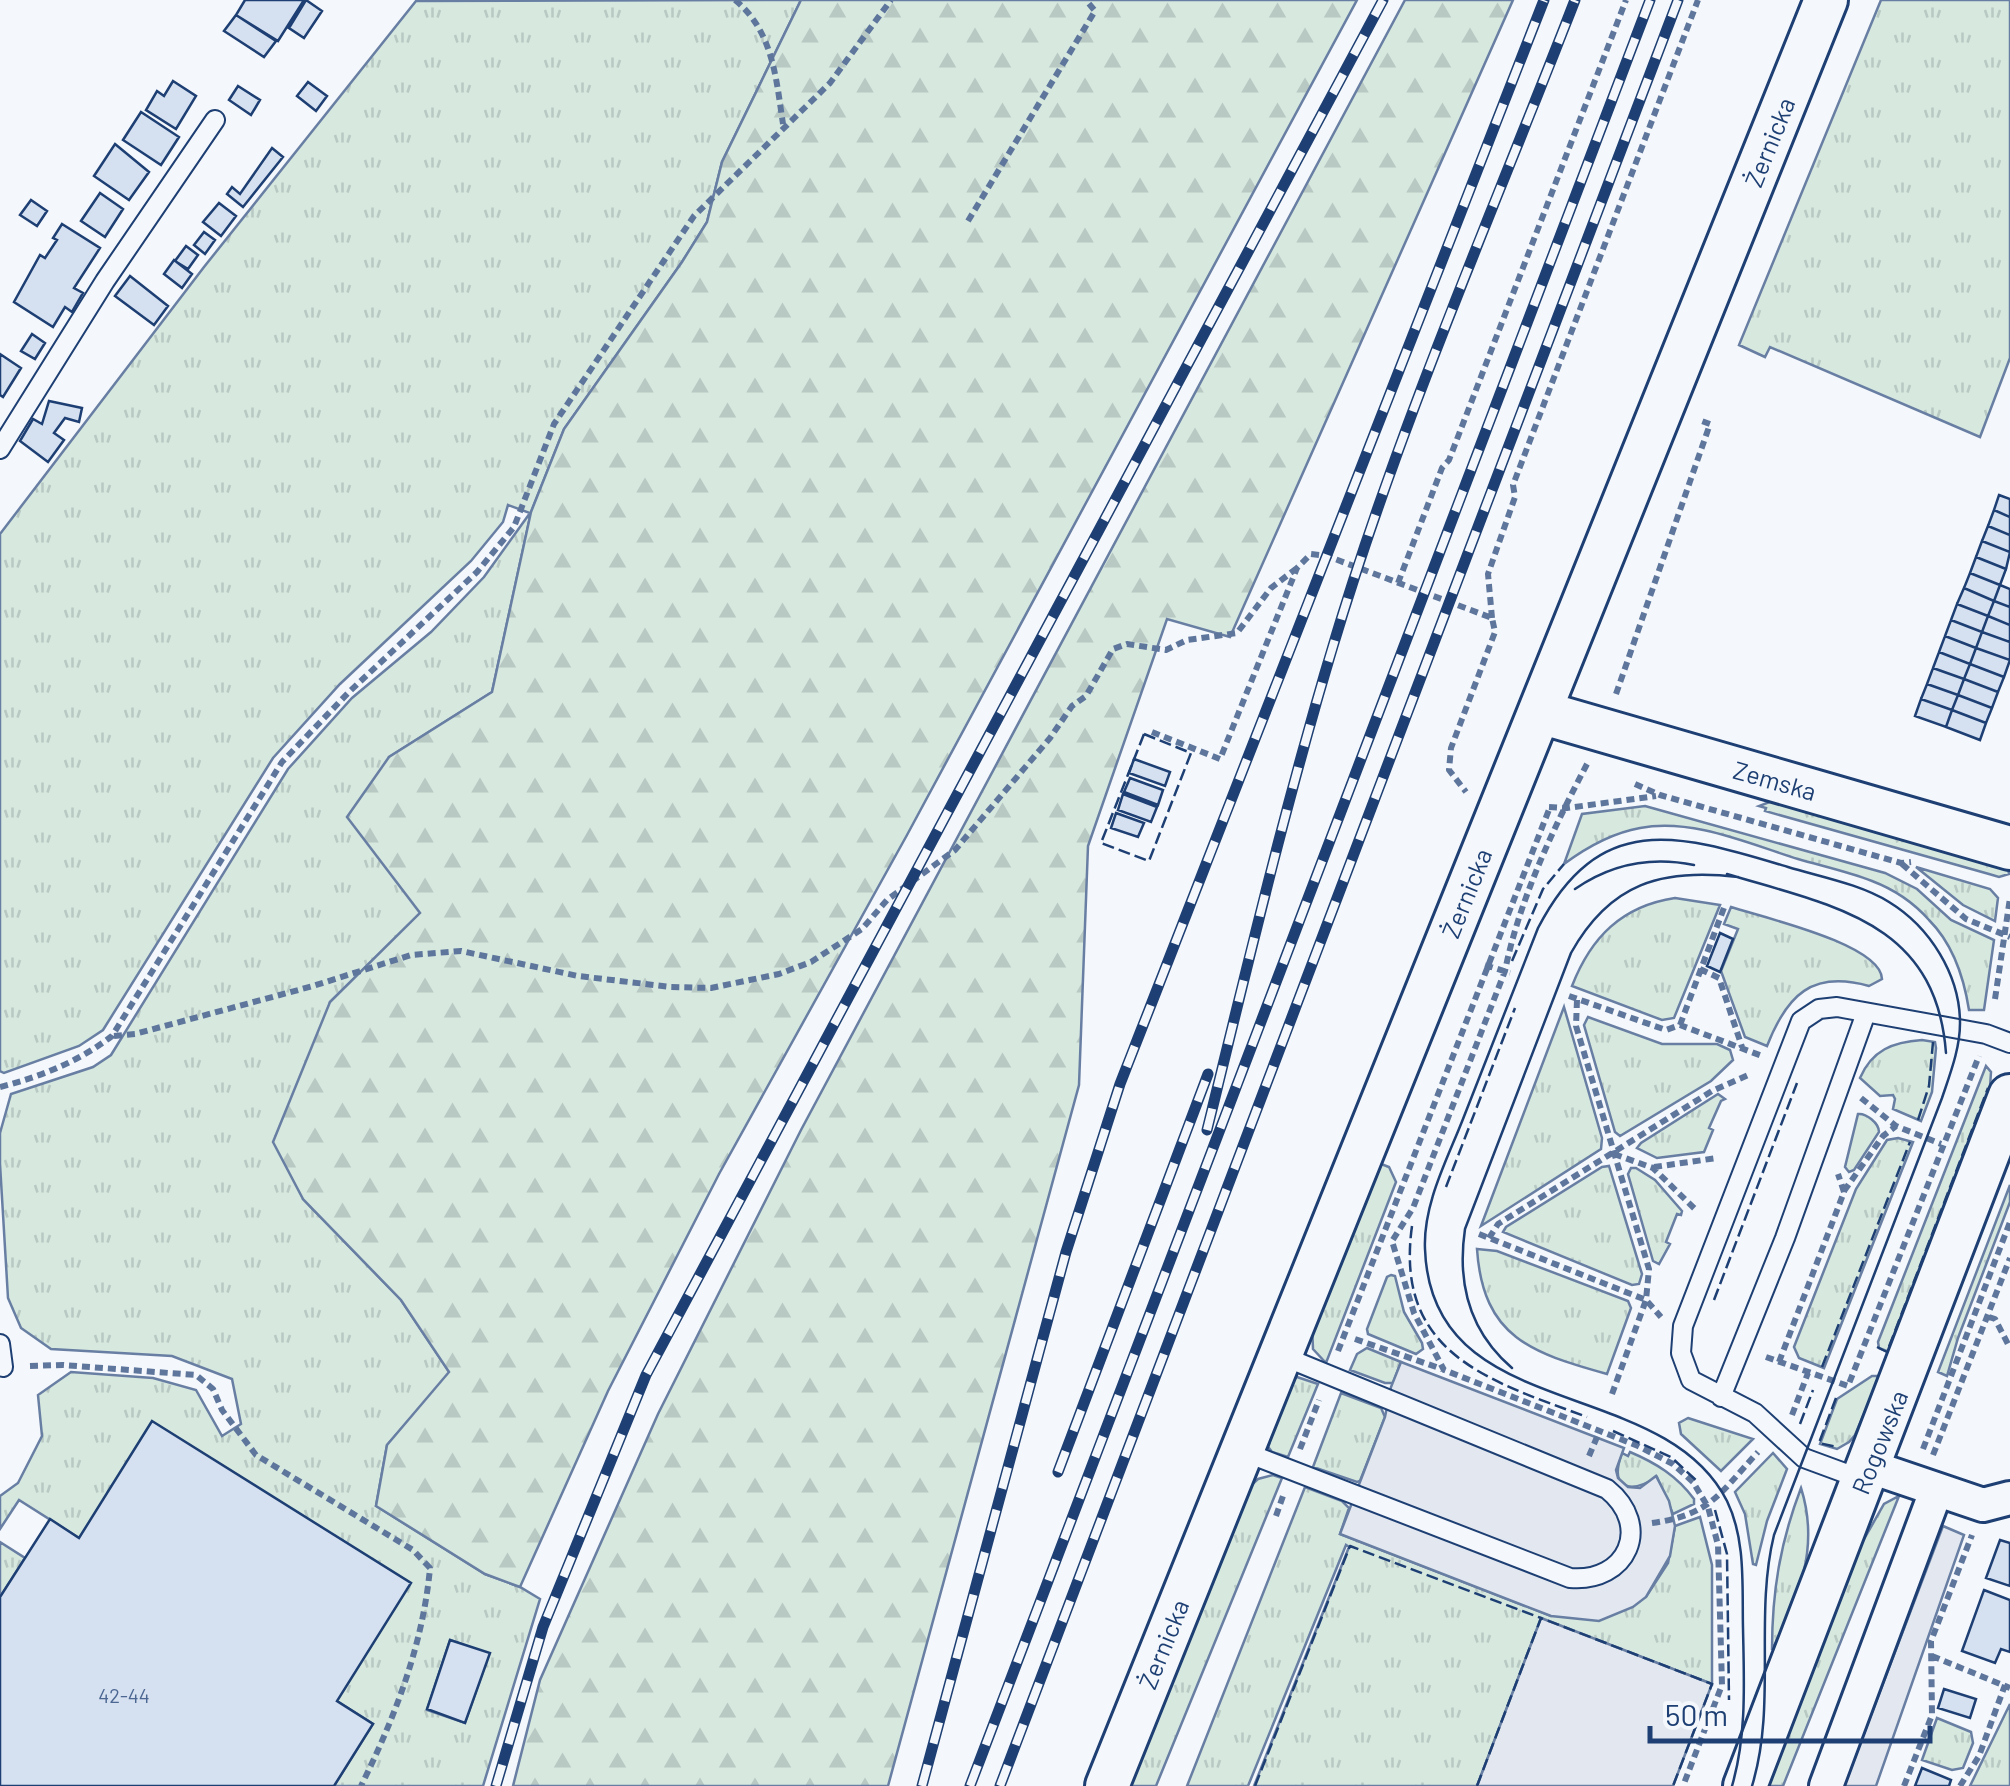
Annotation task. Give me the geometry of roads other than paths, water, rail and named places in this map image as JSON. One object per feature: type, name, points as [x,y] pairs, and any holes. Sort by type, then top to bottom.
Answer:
[{"type":"street","name":"Żernicka","points":[[1107,1786],[1826,0]]},
{"type":"street","name":"Zemska","points":[[1540,712],[2010,848]]},
{"type":"street","name":"Rogowska","points":[[1745,1786],[2010,1096]]},
{"type":"street","points":[[1866,1473],[1997,1502]]},
{"type":"street","points":[[1826,1786],[1936,1491]]},
{"type":"lane","points":[[0,449],[105,281],[216,120]]},
{"type":"lane","points":[[1866,1473],[1804,1458],[1755,1413],[1691,1380],[1681,1353],[1683,1326],[1802,1021],[1819,1009],[1837,1007],[1986,1034],[2010,1044]]},
{"type":"lane","points":[[1721,1398],[1785,1238],[1866,1013]]},
{"type":"lane","points":[[0,1344],[4,1367]]},
{"type":"lane","points":[[1241,1451],[1570,1578],[1587,1580],[1603,1575],[1618,1565],[1627,1550],[1631,1526],[1618,1498],[1606,1489],[1280,1354]]},
{"type":"tram line","points":[[1732,1786],[1744,1708],[1743,1580],[1737,1531],[1727,1501],[1696,1461],[1653,1432],[1506,1372],[1466,1345],[1437,1305],[1425,1249],[1428,1215],[1437,1182],[1538,928],[1562,890],[1588,863],[1616,848],[1646,841],[1713,846],[1878,896],[1904,912],[1929,939],[1948,970],[1959,1005],[1958,1042],[1942,1098],[1774,1535],[1766,1597],[1763,1724],[1752,1786]]},
{"type":"tram line","points":[[1575,889],[1603,873],[1632,864],[1662,861],[1694,865]]},
{"type":"tram line","points":[[1727,874],[1840,910],[1872,926],[1900,947],[1922,974],[1938,1009],[1946,1053]]},
{"type":"tram line","points":[[1512,1368],[1486,1339],[1470,1305],[1463,1268],[1465,1229],[1571,953],[1603,910],[1641,885],[1685,875],[1738,877]]},
{"type":"railway","points":[[496,1786],[543,1627],[646,1375],[1383,0]]},
{"type":"railway","points":[[922,1786],[1066,1252],[1120,1084],[1544,0]]},
{"type":"railway","points":[[1207,1130],[1299,766],[1359,564],[1448,320],[1575,0]]},
{"type":"railway","points":[[970,1786],[1650,0]]},
{"type":"railway","points":[[1000,1786],[1678,0]]},
{"type":"railway","points":[[1058,1472],[1208,1074]]}]
